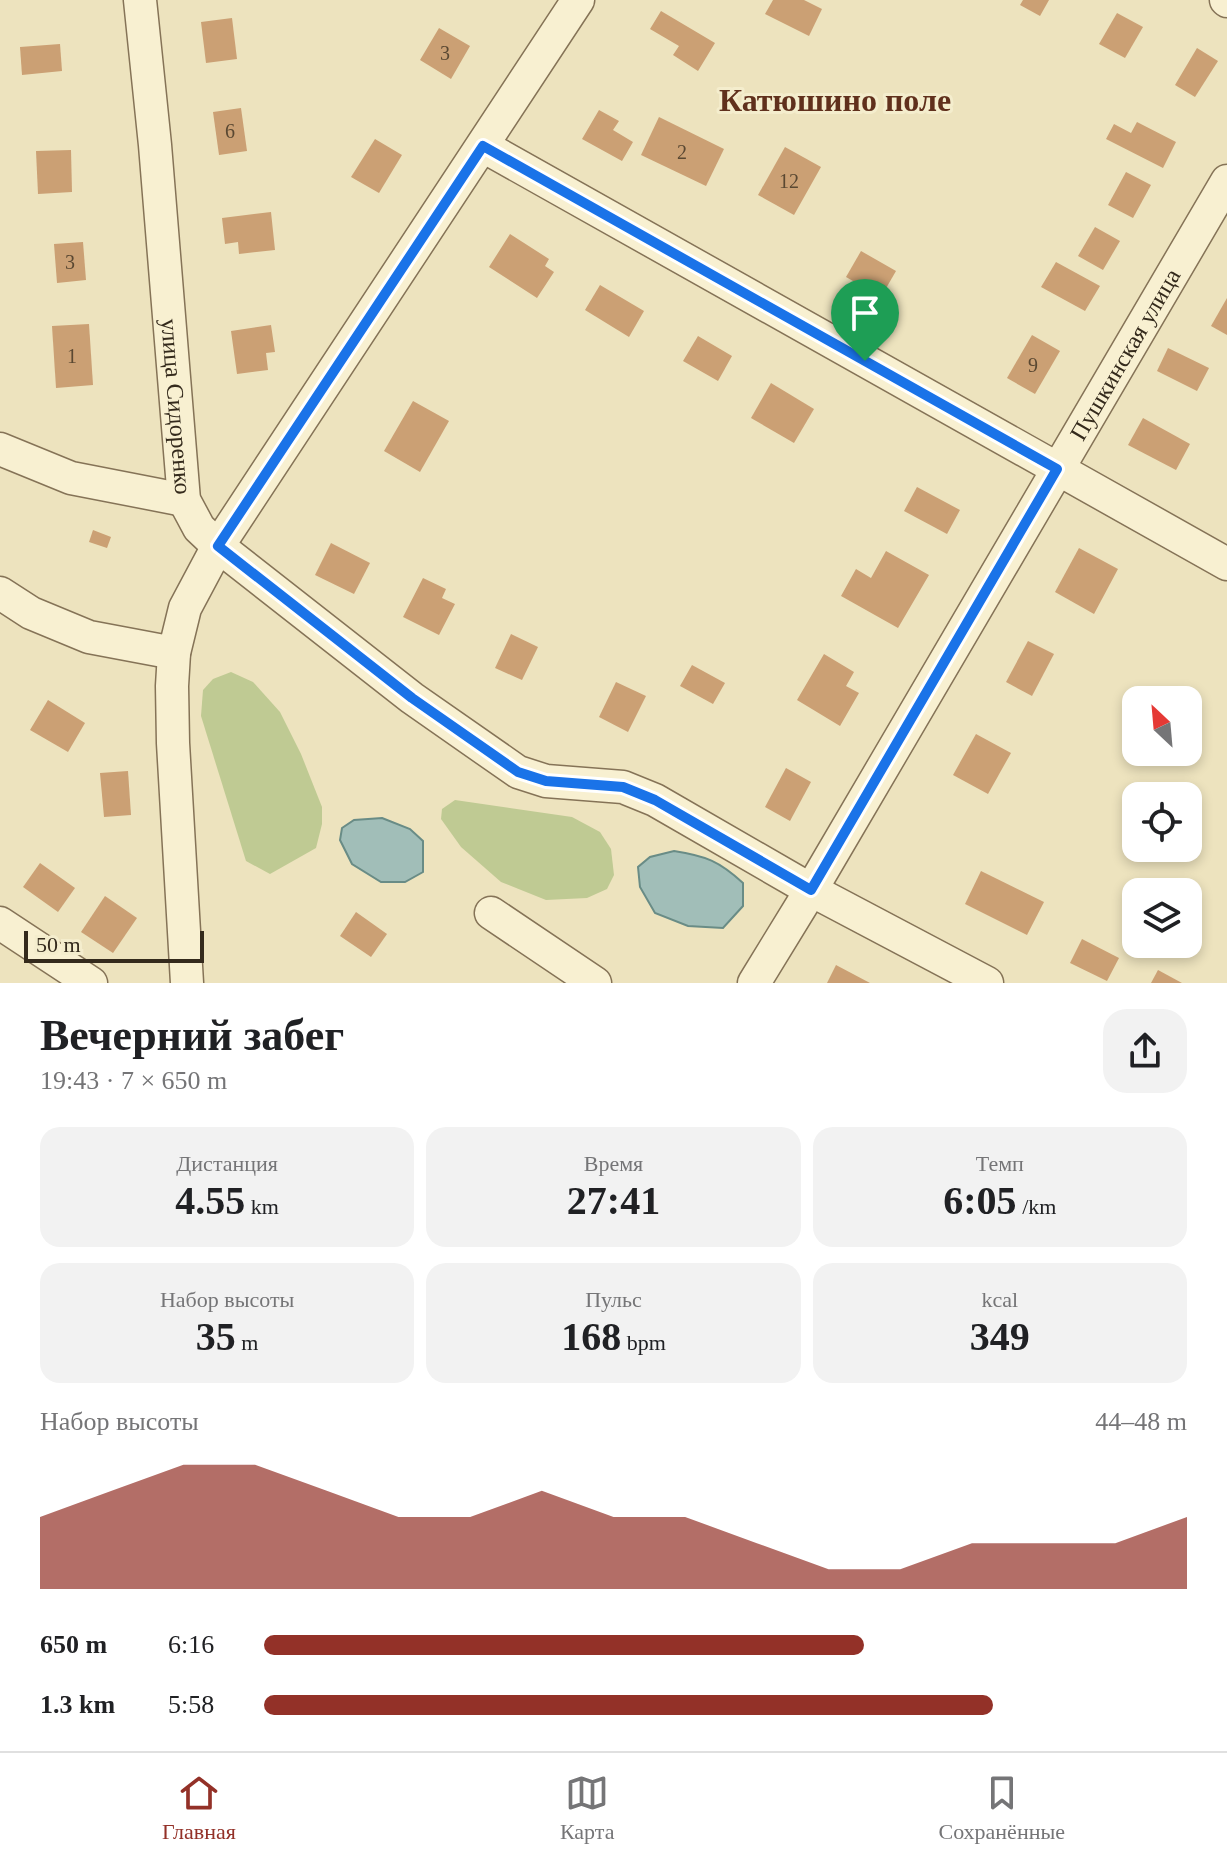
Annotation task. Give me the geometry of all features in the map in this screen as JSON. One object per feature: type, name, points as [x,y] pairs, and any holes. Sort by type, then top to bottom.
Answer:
[{"type":"street","name":"улица Сидоренко","points":[[140,0],[157,160],[184,500],[199,528],[412,698],[518,772],[546,781],[623,787],[655,800],[811,890],[987,983]]},
{"type":"street","points":[[187,983],[172,686],[174,653],[185,608],[218,546],[578,0]]},
{"type":"street","points":[[483,146],[1227,564]]},
{"type":"street","name":"Пушкинская улица","points":[[754,983],[1227,181]]},
{"type":"street","points":[[0,449],[71,478],[184,500]]},
{"type":"street","points":[[0,593],[31,613],[89,637],[174,653]]},
{"type":"street","points":[[491,913],[595,983]]},
{"type":"street","points":[[0,923],[14,946],[91,983]]},
{"type":"green space","points":[[231,672],[253,682],[280,712],[322,807],[322,824],[316,848],[270,874],[246,861],[201,716],[203,690],[213,679]]},
{"type":"green space","points":[[455,800],[572,817],[600,832],[611,849],[614,875],[607,889],[587,898],[546,900],[501,882],[461,847],[441,819],[442,809]]},
{"type":"water","points":[[382,818],[410,829],[423,841],[423,872],[405,882],[381,882],[352,864],[340,840],[342,828],[354,820]]},
{"type":"water","points":[[674,851],[712,861],[743,883],[743,906],[723,928],[688,926],[655,913],[640,887],[638,867],[650,857]]},
{"type":"building","points":[[773,0],[804,0],[822,9],[809,36],[765,14]]},
{"type":"building","points":[[1023,0],[1049,0],[1040,16],[1020,5]]},
{"type":"building","points":[[661,11],[715,43],[698,71],[673,55],[679,46],[650,29]]},
{"type":"building","points":[[1117,13],[1143,27],[1125,58],[1099,44]]},
{"type":"building","points":[[232,18],[237,59],[206,63],[201,22]]},
{"type":"building","points":[[439,28],[470,46],[451,79],[420,60]]},
{"type":"building","points":[[60,44],[62,71],[22,75],[20,47]]},
{"type":"building","points":[[1197,48],[1218,61],[1195,97],[1175,85]]},
{"type":"building","points":[[241,108],[247,151],[219,155],[213,112]]},
{"type":"building","points":[[599,110],[619,121],[613,130],[633,142],[622,161],[582,139]]},
{"type":"building","points":[[659,117],[724,149],[706,186],[641,155]]},
{"type":"building","points":[[1137,122],[1176,142],[1163,168],[1106,139],[1114,124],[1131,133]]},
{"type":"building","points":[[375,139],[402,155],[379,193],[351,177]]},
{"type":"building","points":[[785,147],[821,167],[794,215],[758,195]]},
{"type":"building","points":[[71,150],[72,192],[38,194],[36,151]]},
{"type":"building","points":[[1126,172],[1151,185],[1133,218],[1108,205]]},
{"type":"building","points":[[271,212],[275,250],[239,254],[238,242],[225,244],[222,218]]},
{"type":"building","points":[[1095,227],[1120,241],[1103,270],[1078,256]]},
{"type":"building","points":[[510,234],[549,259],[545,266],[554,272],[537,298],[489,267]]},
{"type":"building","points":[[83,242],[86,280],[57,283],[54,244]]},
{"type":"building","points":[[861,251],[896,271],[881,297],[846,277]]},
{"type":"building","points":[[1056,262],[1100,286],[1085,311],[1041,287]]},
{"type":"building","points":[[600,285],[644,311],[629,337],[585,310]]},
{"type":"building","points":[[1227,298],[1227,335],[1211,326]]},
{"type":"building","points":[[89,324],[93,385],[56,388],[52,326]]},
{"type":"building","points":[[271,325],[275,352],[266,353],[268,370],[237,374],[231,331]]},
{"type":"building","points":[[1032,335],[1060,351],[1035,394],[1007,378]]},
{"type":"building","points":[[698,336],[732,356],[718,381],[683,361]]},
{"type":"building","points":[[1168,348],[1209,368],[1197,391],[1157,371]]},
{"type":"building","points":[[771,383],[814,409],[794,443],[751,418]]},
{"type":"building","points":[[413,401],[449,421],[420,472],[384,451]]},
{"type":"building","points":[[1143,418],[1190,444],[1176,470],[1128,445]]},
{"type":"building","points":[[917,487],[960,510],[947,534],[904,511]]},
{"type":"building","points":[[93,530],[111,537],[107,548],[89,542]]},
{"type":"building","points":[[331,543],[370,563],[354,594],[315,575]]},
{"type":"building","points":[[1079,548],[1118,569],[1094,614],[1055,592]]},
{"type":"building","points":[[886,551],[929,575],[898,628],[841,596],[856,569],[871,578]]},
{"type":"building","points":[[423,578],[446,589],[442,598],[455,604],[439,635],[403,617]]},
{"type":"building","points":[[511,634],[538,647],[522,680],[495,668]]},
{"type":"building","points":[[1028,641],[1054,654],[1032,696],[1006,682]]},
{"type":"building","points":[[824,654],[854,672],[846,686],[859,693],[840,726],[797,700]]},
{"type":"building","points":[[692,665],[725,683],[713,704],[680,686]]},
{"type":"building","points":[[616,682],[646,696],[628,732],[599,717]]},
{"type":"building","points":[[48,700],[85,723],[68,752],[30,730]]},
{"type":"building","points":[[976,734],[1011,753],[988,794],[953,775]]},
{"type":"building","points":[[786,768],[811,782],[790,821],[765,807]]},
{"type":"building","points":[[128,771],[131,815],[104,817],[100,773]]},
{"type":"building","points":[[40,863],[75,888],[58,912],[23,887]]},
{"type":"building","points":[[981,871],[1044,902],[1027,935],[965,904]]},
{"type":"building","points":[[105,896],[137,918],[113,953],[81,932]]},
{"type":"building","points":[[356,912],[387,934],[371,957],[340,936]]},
{"type":"building","points":[[1082,939],[1119,958],[1107,981],[1070,963]]},
{"type":"building","points":[[836,965],[870,983],[827,983]]},
{"type":"building","points":[[1158,970],[1182,983],[1151,983]]},
{"type":"district","name":"Катюшино поле","points":[[835,100]]},
{"type":"route","points":[[483,146],[865,361],[1057,469],[811,890],[655,800],[623,787],[546,781],[518,772],[412,698],[218,546],[483,146]]}]
